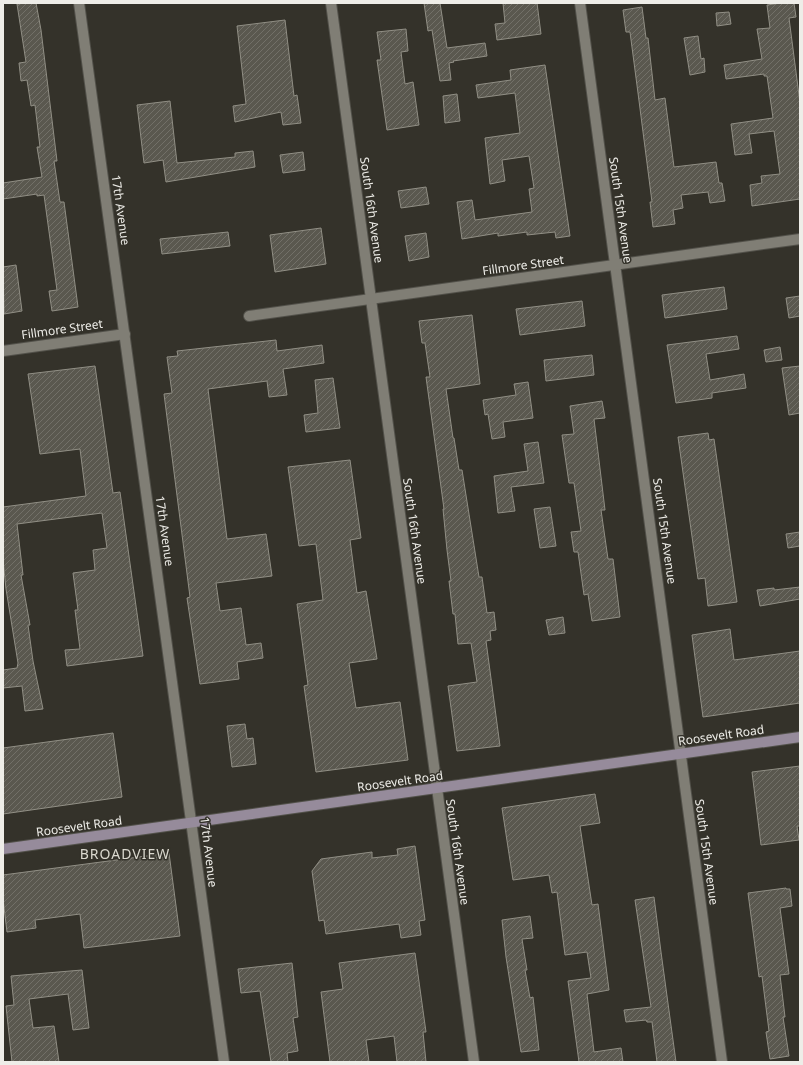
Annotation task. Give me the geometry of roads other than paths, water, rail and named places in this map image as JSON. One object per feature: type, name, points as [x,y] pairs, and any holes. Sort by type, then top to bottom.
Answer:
[{"type":"main road","name":"Roosevelt Road","points":[[3,849],[800,737]]},
{"type":"street","name":"17th Avenue","points":[[79,3],[193,823],[224,1062]]},
{"type":"street","name":"South 16th Avenue","points":[[331,3],[474,1062]]},
{"type":"street","name":"South 15th Avenue","points":[[580,3],[722,1062]]},
{"type":"street","name":"Fillmore Street","points":[[249,316],[800,239]]},
{"type":"street","name":"Fillmore Street","points":[[3,351],[125,334]]},
{"type":"district","name":"BROADVIEW","points":[[125,853]]}]
